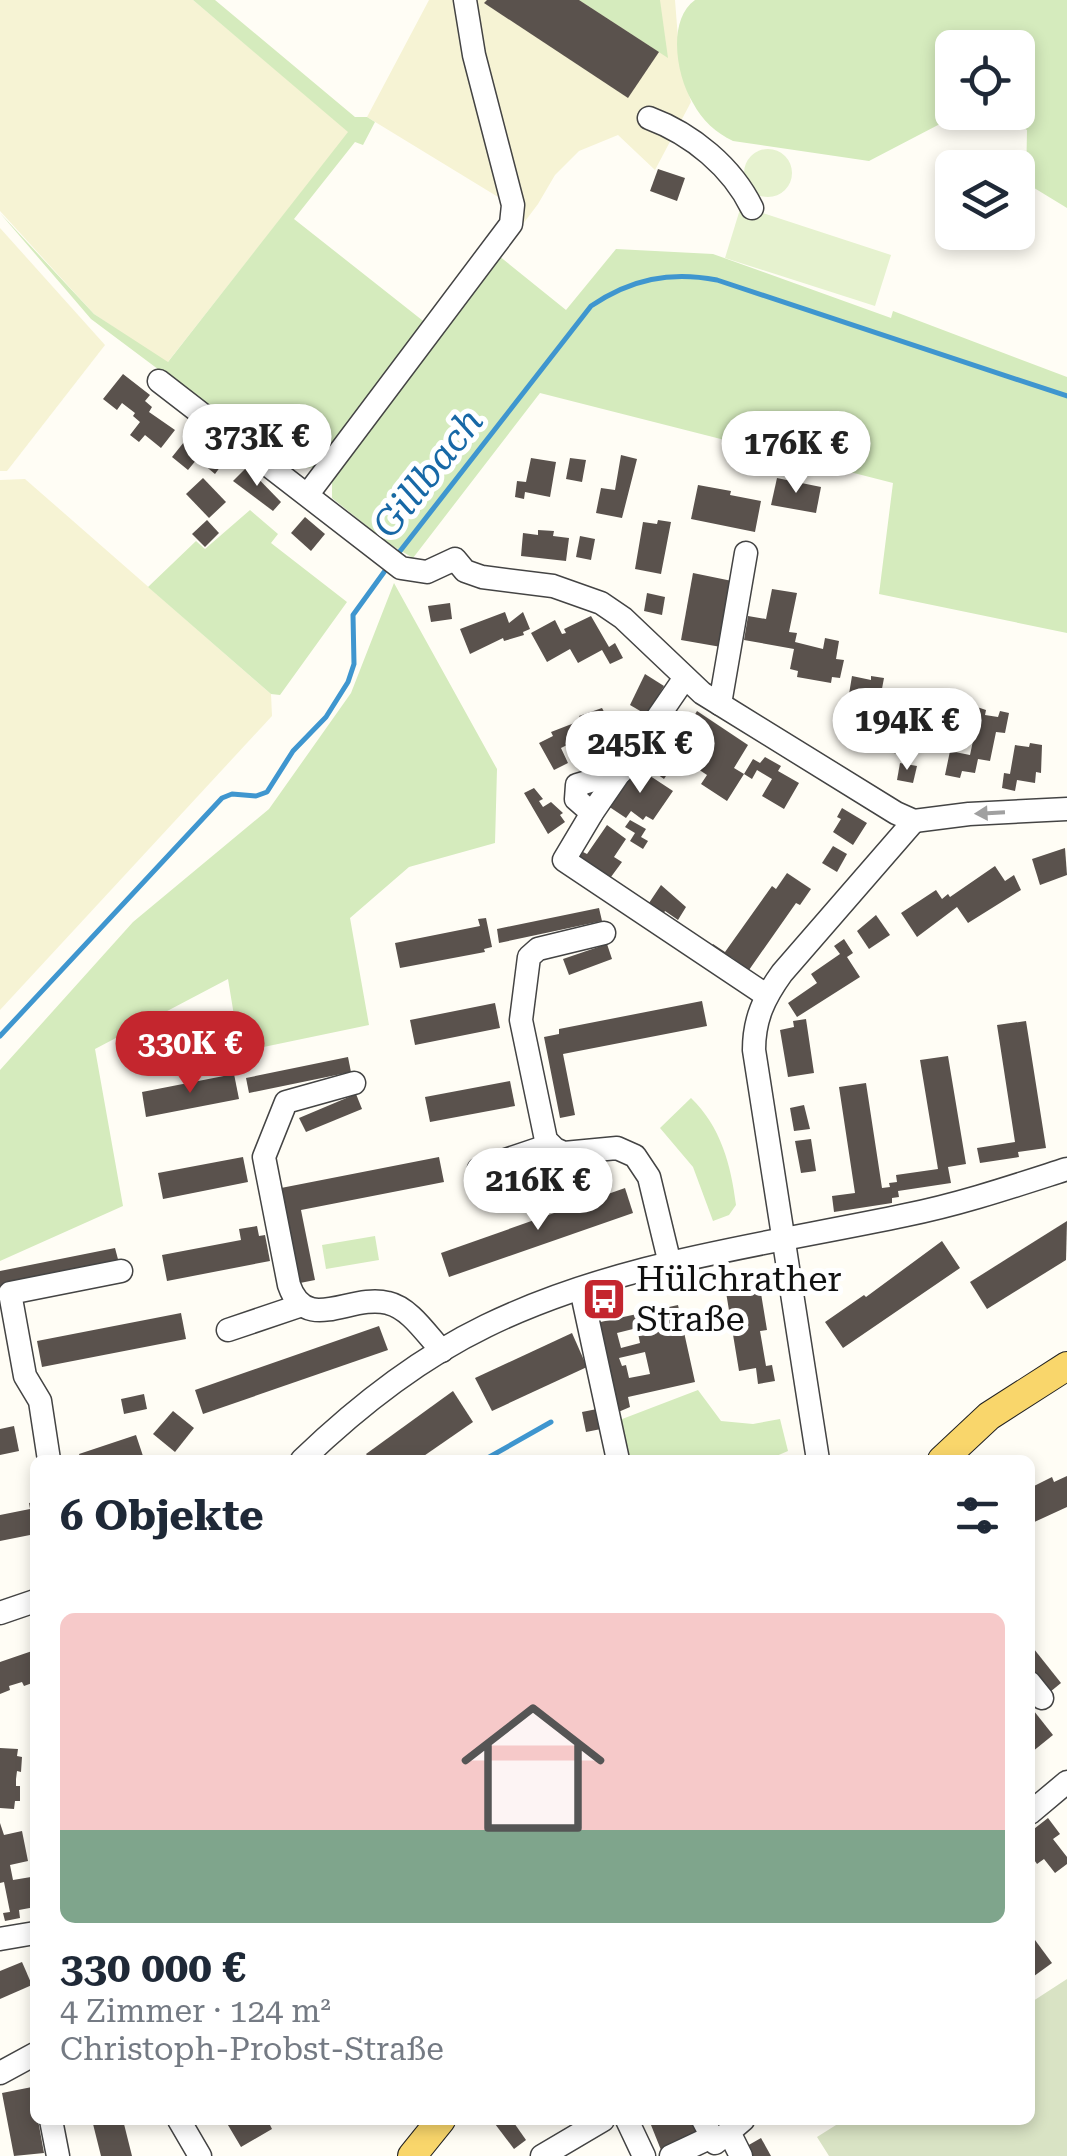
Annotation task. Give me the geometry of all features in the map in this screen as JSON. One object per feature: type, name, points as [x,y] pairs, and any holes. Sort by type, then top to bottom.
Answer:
[{"type":"main road","points":[[947,1455],[989,1416],[1067,1366]]},
{"type":"main road","points":[[412,2156],[437,2125]]},
{"type":"street","points":[[308,494],[511,224],[512,201],[474,55],[465,0]]},
{"type":"street","points":[[650,118],[696,142],[733,179],[752,208]]},
{"type":"street","points":[[159,380],[393,561],[427,572],[455,559],[465,571],[474,574],[552,586],[602,603],[623,618],[684,679],[914,822],[969,814],[1067,809]]},
{"type":"street","points":[[720,704],[746,553]]},
{"type":"street","points":[[684,679],[620,772],[577,784],[576,799],[592,813],[564,860],[766,995]]},
{"type":"street","points":[[817,1455],[754,1050],[756,1025],[766,995],[782,972],[914,822]]},
{"type":"street","points":[[604,933],[538,949],[528,957],[521,1020],[537,1110],[550,1146],[568,1153],[617,1148],[635,1156],[649,1177],[670,1264]]},
{"type":"street","points":[[354,1083],[286,1102],[264,1157],[290,1285],[302,1305],[319,1312],[364,1300],[388,1302],[404,1311],[442,1351]]},
{"type":"street","points":[[479,1169],[550,1146]]},
{"type":"street","points":[[307,1455],[383,1391],[442,1351],[513,1314],[581,1289],[670,1264],[909,1215],[1067,1169]]},
{"type":"street","points":[[48,1455],[40,1401],[25,1376],[10,1293],[121,1271]]},
{"type":"street","points":[[581,1289],[617,1455]]},
{"type":"street","points":[[228,1330],[302,1305]]},
{"type":"street","points":[[0,1613],[30,1603]]},
{"type":"street","points":[[0,1939],[30,1934]]},
{"type":"street","points":[[0,2073],[30,2057]]},
{"type":"street","points":[[52,2125],[58,2156]]},
{"type":"street","points":[[183,2125],[200,2156]]},
{"type":"street","points":[[542,2156],[595,2125]]},
{"type":"street","points":[[629,2125],[644,2156]]},
{"type":"street","points":[[672,2156],[703,2130],[715,2143],[736,2126],[742,2156]]},
{"type":"shaded area","points":[[0,0],[193,0],[349,132],[167,363],[94,314],[0,211]]},
{"type":"shaded area","points":[[429,0],[675,0],[680,64],[691,102],[655,170],[618,135],[579,151],[555,175],[499,256],[503,200],[367,117]]},
{"type":"shaded area","points":[[0,228],[105,345],[7,471],[0,471]]},
{"type":"shaded area","points":[[25,479],[271,694],[272,716],[0,1010],[0,480]]},
{"type":"green space","points":[[193,0],[215,0],[355,117],[375,122],[363,145],[355,142],[294,219],[427,324],[317,467],[296,469],[228,414],[222,417],[91,319],[0,213],[94,314],[168,362],[348,132]]},
{"type":"green space","points":[[579,0],[660,0],[668,58]]},
{"type":"green space","points":[[695,0],[1067,0],[1067,208],[1035,188],[1035,150],[1027,150],[1027,130],[1035,130],[1035,30],[935,30],[935,127],[869,161],[733,141],[715,130],[701,115],[682,78],[677,49],[680,21]]},
{"type":"green space","points":[[768,149],[785,156],[792,173],[785,190],[768,197],[751,190],[744,173],[751,156]]},
{"type":"green space","points":[[741,206],[891,255],[875,306],[725,258]]},
{"type":"green space","points":[[616,249],[713,254],[891,318],[893,311],[1067,377],[1067,633],[879,594],[893,483],[540,393],[413,558],[332,498],[332,472],[499,256],[566,310]]},
{"type":"green space","points":[[250,510],[278,534],[271,543],[347,602],[280,695],[271,694],[148,587],[196,541],[205,549]]},
{"type":"green space","points":[[394,583],[497,769],[495,843],[409,867],[350,918],[369,1025],[240,1052],[228,979],[95,1049],[123,1206],[0,1261],[0,1070],[133,922],[269,809],[351,693]]},
{"type":"green space","points":[[691,1098],[717,1134],[734,1190],[736,1205],[729,1215],[713,1221],[693,1167],[660,1128]]},
{"type":"green space","points":[[375,1236],[379,1260],[326,1269],[322,1245]]},
{"type":"green space","points":[[698,1390],[721,1421],[753,1424],[780,1419],[788,1451],[779,1455],[624,1455],[617,1421]]},
{"type":"green space","points":[[1067,1979],[1067,2156],[829,2156],[817,2137],[836,2125],[1035,2125],[1035,2000]]},
{"type":"building","points":[[579,0],[659,52],[628,98],[484,3]]},
{"type":"building","points":[[658,169],[685,178],[677,201],[650,191]]},
{"type":"building","points":[[123,374],[150,395],[145,401],[152,407],[149,412],[175,430],[161,448],[145,435],[139,442],[130,435],[140,422],[133,416],[135,413],[122,403],[117,410],[103,399]]},
{"type":"building","points":[[188,437],[204,450],[208,446],[226,459],[215,474],[197,459],[188,470],[172,457]]},
{"type":"building","points":[[621,455],[637,459],[622,518],[596,513],[601,488],[615,490]]},
{"type":"building","points":[[531,458],[556,462],[550,497],[525,492],[524,499],[515,497],[517,481],[526,482]]},
{"type":"building","points":[[570,458],[586,460],[582,482],[566,479]]},
{"type":"building","points":[[247,467],[281,502],[273,511],[233,481]]},
{"type":"building","points":[[203,478],[226,502],[209,518],[186,494]]},
{"type":"building","points":[[777,478],[821,487],[816,513],[771,505]]},
{"type":"building","points":[[698,485],[761,501],[755,532],[691,519]]},
{"type":"building","points":[[305,517],[325,534],[311,551],[291,533]]},
{"type":"building","points":[[207,520],[219,533],[205,547],[192,534]]},
{"type":"building","points":[[658,520],[671,522],[661,574],[635,569],[643,522],[657,524]]},
{"type":"building","points":[[538,530],[554,531],[553,536],[569,538],[566,561],[521,556],[523,533],[538,535]]},
{"type":"building","points":[[580,536],[595,539],[591,560],[576,557]]},
{"type":"building","points":[[693,573],[732,581],[721,647],[681,640]]},
{"type":"building","points":[[772,589],[797,593],[789,632],[797,633],[795,642],[823,649],[825,638],[839,641],[836,659],[844,660],[840,678],[832,677],[831,683],[797,677],[798,671],[790,669],[794,649],[744,640],[748,616],[766,619]]},
{"type":"building","points":[[647,593],[665,597],[662,615],[644,611]]},
{"type":"building","points":[[450,603],[452,619],[431,622],[428,606]]},
{"type":"building","points":[[505,612],[509,623],[523,612],[530,629],[524,635],[504,641],[503,638],[470,654],[460,629]]},
{"type":"building","points":[[591,616],[609,647],[615,643],[623,658],[610,664],[602,650],[578,663],[570,649],[547,662],[531,633],[555,620],[562,634],[566,633],[564,629]]},
{"type":"building","points":[[645,674],[664,686],[647,715],[630,705]]},
{"type":"building","points":[[852,676],[884,678],[878,710],[886,711],[881,739],[868,737],[871,717],[846,712]]},
{"type":"building","points":[[930,702],[942,704],[934,750],[912,746],[910,756],[888,752],[894,717],[905,719],[907,708],[929,711]]},
{"type":"building","points":[[971,705],[986,710],[985,715],[998,717],[1000,711],[1009,713],[1005,733],[996,732],[990,761],[978,759],[975,773],[962,771],[960,778],[945,775],[950,751],[970,755],[977,722],[968,721]]},
{"type":"building","points":[[602,708],[609,721],[603,725],[610,740],[582,755],[575,741],[561,748],[568,763],[554,770],[539,743],[553,736],[551,732],[582,720],[579,716]]},
{"type":"building","points":[[697,711],[748,745],[734,768],[744,774],[727,801],[701,784],[707,775],[698,769],[709,751],[702,743],[701,746],[683,735]]},
{"type":"building","points":[[949,711],[955,713],[954,723],[962,724],[958,743],[953,742],[951,749],[943,747]]},
{"type":"building","points":[[1030,743],[1042,745],[1041,773],[1036,772],[1035,783],[1017,780],[1015,791],[1002,788],[1004,773],[1010,774],[1015,745],[1029,747]]},
{"type":"building","points":[[660,757],[673,765],[664,779],[651,770]]},
{"type":"building","points":[[765,757],[781,766],[778,771],[799,783],[784,809],[762,796],[772,779],[757,770],[752,779],[744,774],[753,759],[760,763]]},
{"type":"building","points":[[900,763],[917,766],[913,783],[897,780]]},
{"type":"building","points":[[635,766],[673,791],[653,820],[646,816],[643,820],[631,811],[626,818],[608,806]]},
{"type":"building","points":[[534,788],[543,799],[539,801],[543,807],[551,802],[563,813],[560,815],[565,822],[548,834],[524,793]]},
{"type":"building","points":[[842,808],[867,823],[853,845],[833,832]]},
{"type":"building","points":[[630,820],[646,829],[641,837],[648,841],[643,849],[630,841],[635,833],[625,827]]},
{"type":"building","points":[[607,825],[626,839],[614,857],[622,862],[608,881],[578,859],[583,852],[587,854]]},
{"type":"building","points":[[833,846],[847,854],[837,872],[822,863]]},
{"type":"building","points":[[1065,848],[1067,875],[1040,885],[1032,859]]},
{"type":"building","points":[[995,866],[1005,881],[1014,875],[1021,890],[968,923],[957,907],[917,937],[901,913],[936,890],[942,899],[948,894],[950,897]]},
{"type":"building","points":[[787,873],[811,889],[800,905],[796,903],[749,970],[731,957],[726,964],[708,951],[713,944],[725,952],[772,886],[776,889]]},
{"type":"building","points":[[661,885],[686,907],[678,920],[647,906]]},
{"type":"building","points":[[599,908],[602,921],[499,943],[497,929]]},
{"type":"building","points":[[876,915],[890,935],[869,949],[857,931]]},
{"type":"building","points":[[486,918],[492,947],[484,949],[485,952],[400,968],[395,943],[480,926],[478,919]]},
{"type":"building","points":[[844,939],[853,953],[847,957],[860,977],[797,1017],[788,1003],[817,983],[811,974],[840,954],[834,946]]},
{"type":"building","points":[[607,944],[612,959],[569,975],[563,959]]},
{"type":"building","points":[[702,1001],[707,1026],[563,1054],[575,1115],[560,1118],[544,1037],[559,1034],[559,1029]]},
{"type":"building","points":[[495,1003],[500,1028],[415,1045],[410,1020]]},
{"type":"building","points":[[806,1019],[814,1073],[788,1077],[780,1030],[794,1027],[793,1021]]},
{"type":"building","points":[[1026,1021],[1046,1148],[980,1163],[977,1148],[1015,1142],[997,1025]]},
{"type":"building","points":[[948,1056],[966,1164],[948,1167],[951,1183],[898,1191],[899,1197],[892,1198],[892,1203],[834,1212],[832,1196],[855,1193],[839,1087],[866,1083],[882,1188],[890,1187],[889,1183],[897,1182],[896,1175],[938,1169],[920,1060]]},
{"type":"building","points":[[348,1057],[351,1072],[249,1093],[246,1078]]},
{"type":"building","points":[[234,1074],[239,1099],[146,1117],[142,1092]]},
{"type":"building","points":[[510,1081],[515,1106],[430,1122],[425,1097]]},
{"type":"building","points":[[356,1094],[362,1109],[306,1132],[299,1118]]},
{"type":"building","points":[[804,1105],[810,1129],[794,1131],[790,1108]]},
{"type":"building","points":[[811,1139],[816,1171],[801,1173],[795,1141]]},
{"type":"building","points":[[243,1157],[248,1182],[163,1199],[158,1173]]},
{"type":"building","points":[[439,1157],[444,1182],[301,1210],[315,1280],[300,1283],[281,1188]]},
{"type":"building","points":[[625,1188],[633,1213],[449,1277],[441,1253]]},
{"type":"building","points":[[1067,1221],[1066,1260],[987,1309],[970,1282]]},
{"type":"building","points":[[257,1226],[259,1236],[265,1235],[270,1261],[167,1281],[162,1255],[241,1240],[239,1229]]},
{"type":"building","points":[[942,1241],[960,1268],[843,1348],[825,1322]]},
{"type":"building","points":[[115,1248],[119,1263],[0,1287],[0,1271]]},
{"type":"building","points":[[758,1275],[767,1330],[760,1331],[766,1366],[772,1365],[775,1381],[758,1384],[756,1368],[739,1371],[724,1280]]},
{"type":"building","points":[[678,1305],[695,1382],[628,1397],[630,1407],[616,1413],[596,1323]],"holes":[[[637,1328],[640,1343],[621,1348],[617,1333]],[[645,1352],[650,1374],[629,1378],[626,1365],[622,1366],[619,1358]]]},
{"type":"building","points":[[181,1313],[186,1339],[42,1367],[37,1341]]},
{"type":"building","points":[[379,1326],[388,1350],[203,1414],[195,1390]]},
{"type":"building","points":[[572,1333],[587,1367],[492,1411],[475,1378]]},
{"type":"building","points":[[453,1391],[473,1422],[425,1455],[366,1454]]},
{"type":"building","points":[[144,1394],[147,1409],[124,1414],[121,1399]]},
{"type":"building","points":[[597,1409],[601,1429],[586,1432],[582,1412]]},
{"type":"building","points":[[173,1411],[194,1428],[175,1452],[153,1434]]},
{"type":"building","points":[[14,1426],[19,1451],[0,1455],[0,1429]]},
{"type":"building","points":[[136,1435],[143,1455],[79,1455]]},
{"type":"building","points":[[1067,1476],[1067,1507],[1035,1522],[1035,1486],[1052,1477],[1054,1482]]},
{"type":"building","points":[[30,1509],[30,1535],[0,1541],[0,1515]]},
{"type":"building","points":[[1035,1650],[1061,1683],[1050,1692],[1035,1673]]},
{"type":"building","points":[[30,1652],[30,1684],[9,1686],[10,1690],[0,1694],[0,1662]]},
{"type":"building","points":[[1035,1712],[1053,1735],[1035,1750]]},
{"type":"building","points":[[0,1748],[18,1749],[17,1756],[22,1757],[16,1779],[20,1801],[15,1801],[14,1809],[0,1808]]},
{"type":"building","points":[[1048,1818],[1060,1834],[1053,1839],[1067,1857],[1067,1864],[1055,1873],[1044,1859],[1037,1864],[1035,1861],[1035,1828]]},
{"type":"building","points":[[0,1823],[4,1835],[22,1831],[28,1861],[10,1865],[13,1880],[30,1877],[30,1908],[19,1910],[20,1918],[5,1921],[3,1913],[10,1912],[4,1882],[0,1883]]},
{"type":"building","points":[[1035,1940],[1052,1963],[1035,1975]]},
{"type":"building","points":[[22,1962],[30,1986],[0,1999],[0,1971]]},
{"type":"building","points":[[30,2087],[30,2125],[39,2125],[44,2153],[14,2156],[2,2093]]},
{"type":"building","points":[[93,2125],[124,2125],[132,2156],[101,2156]]},
{"type":"building","points":[[228,2125],[270,2125],[272,2129],[241,2147]]},
{"type":"building","points":[[496,2125],[516,2125],[526,2140],[514,2149]]},
{"type":"building","points":[[651,2125],[701,2125],[703,2129],[661,2150]]},
{"type":"building","points":[[761,2138],[771,2156],[753,2156],[747,2146]]},
{"type":"waterway","name":"Gillbach","points":[[397,555],[591,306],[621,289],[651,280],[683,276],[717,280],[1067,396]]},
{"type":"waterway","name":"Gillbach","points":[[0,1036],[222,798],[267,792],[293,751],[326,717],[348,682],[354,664],[353,615],[387,568]]},
{"type":"waterway","points":[[493,1455],[551,1422]]},
{"type":"place","name":"Hülchrather Straße","points":[[604,1299]]}]
